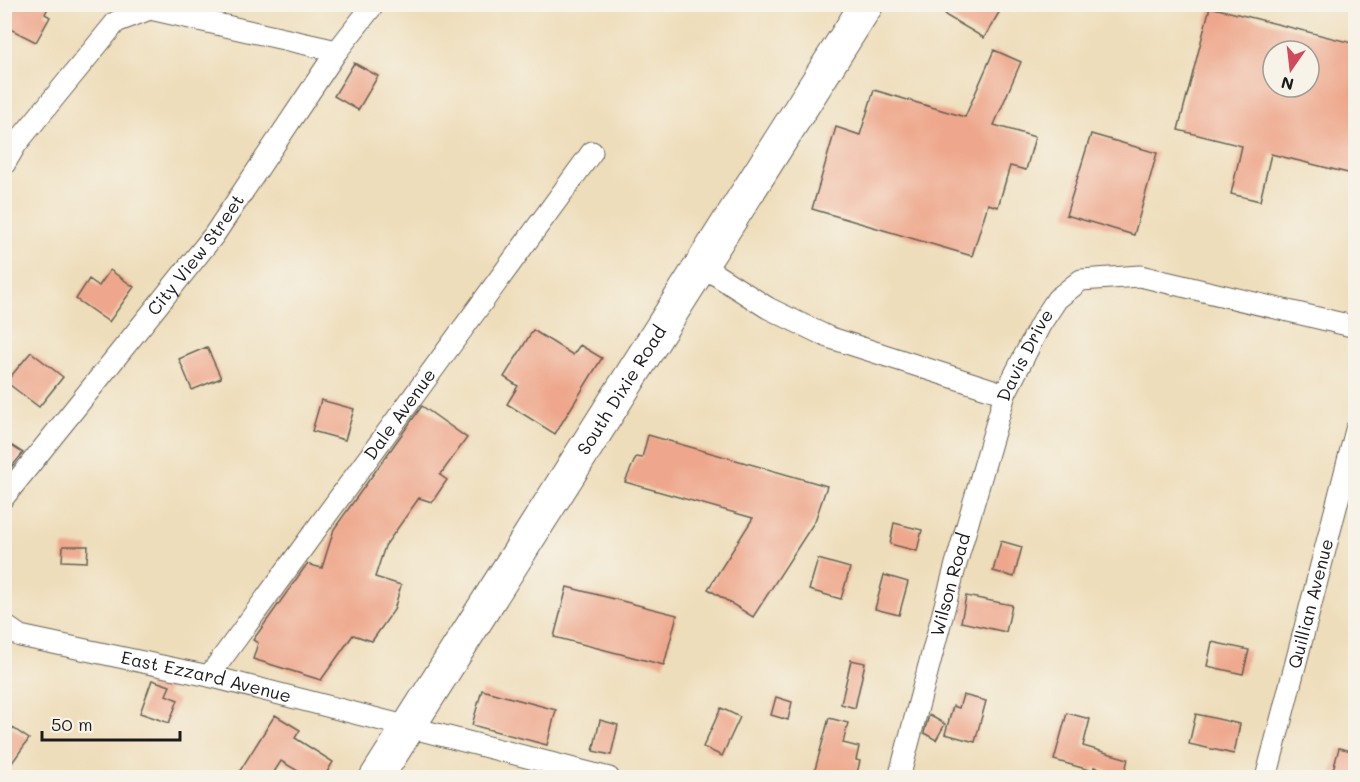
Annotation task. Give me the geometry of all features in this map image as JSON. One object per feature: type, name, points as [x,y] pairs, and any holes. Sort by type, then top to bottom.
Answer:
[{"type":"main road","name":"South Dixie Road","points":[[376,777],[867,4]]},
{"type":"street","name":"City View Street","points":[[4,497],[214,235],[337,51],[374,4]]},
{"type":"street","points":[[4,165],[17,143],[116,22],[150,9],[337,51]]},
{"type":"street","name":"Dale Avenue","points":[[209,676],[592,152]]},
{"type":"street","name":"Davis Drive","points":[[702,266],[768,308],[828,337],[1005,394],[1040,325],[1057,299],[1081,280],[1103,276],[1140,276],[1356,327]]},
{"type":"street","name":"Wilson Road","points":[[900,777],[956,564],[1005,394]]},
{"type":"street","name":"Quillian Avenue","points":[[1266,777],[1356,430]]},
{"type":"street","name":"East Ezzard Avenue","points":[[4,625],[20,636],[209,676],[609,777]]},
{"type":"building","points":[[13,4],[50,4],[45,14],[50,17],[36,42],[4,26]]},
{"type":"building","points":[[951,4],[1004,4],[984,38],[945,15]]},
{"type":"building","points":[[1210,7],[1356,44],[1356,175],[1271,154],[1260,201],[1231,194],[1242,146],[1178,130]]},
{"type":"building","points":[[994,50],[1021,62],[994,125],[1035,137],[1026,170],[1010,166],[998,207],[988,204],[972,256],[812,209],[836,127],[860,135],[874,90],[965,117]]},
{"type":"building","points":[[354,63],[378,76],[358,110],[334,96]]},
{"type":"building","points":[[1091,134],[1157,153],[1134,235],[1066,215]]},
{"type":"building","points":[[110,270],[134,287],[109,322],[76,299],[89,279],[99,286]]},
{"type":"building","points":[[533,330],[573,355],[580,345],[602,358],[555,434],[507,404],[518,386],[504,377]]},
{"type":"building","points":[[207,347],[221,378],[192,390],[179,359]]},
{"type":"building","points":[[31,352],[63,377],[39,407],[6,382]]},
{"type":"building","points":[[321,400],[354,409],[345,440],[312,431]]},
{"type":"building","points":[[422,406],[467,438],[440,475],[447,480],[432,502],[419,498],[385,546],[375,577],[401,585],[394,610],[372,641],[353,635],[321,680],[253,659],[258,643],[253,640],[307,564],[322,568],[334,529]]},
{"type":"building","points":[[648,435],[827,486],[815,521],[753,617],[708,589],[753,518],[625,482],[636,457],[642,458]]},
{"type":"building","points":[[4,441],[23,453],[4,476]]},
{"type":"building","points":[[894,523],[922,530],[917,551],[890,544]]},
{"type":"building","points":[[1001,541],[1022,547],[1014,577],[993,571]]},
{"type":"building","points":[[63,546],[88,546],[87,562],[62,561]]},
{"type":"building","points":[[818,559],[850,568],[841,599],[809,590]]},
{"type":"building","points":[[884,575],[908,582],[899,615],[875,609]]},
{"type":"building","points":[[567,587],[677,615],[664,665],[554,637]]},
{"type":"building","points":[[966,596],[1012,605],[1006,632],[961,622]]},
{"type":"building","points":[[1212,642],[1249,650],[1243,674],[1207,666]]},
{"type":"building","points":[[851,660],[865,663],[855,708],[841,704]]},
{"type":"building","points":[[152,680],[170,686],[166,695],[178,700],[169,723],[140,713]]},
{"type":"building","points":[[482,690],[556,710],[547,745],[472,725]]},
{"type":"building","points":[[963,695],[986,701],[975,742],[945,734],[953,706],[959,708]]},
{"type":"building","points":[[776,697],[792,702],[788,720],[771,715]]},
{"type":"building","points":[[721,708],[740,717],[722,756],[703,747]]},
{"type":"building","points":[[1067,713],[1090,719],[1083,746],[1128,759],[1124,775],[1094,767],[1093,771],[1054,760]]},
{"type":"building","points":[[1196,714],[1240,724],[1234,754],[1189,744]]},
{"type":"building","points":[[275,715],[300,730],[295,738],[333,762],[324,777],[308,777],[281,761],[271,777],[236,777]]},
{"type":"building","points":[[929,715],[945,724],[936,740],[924,733]]},
{"type":"building","points":[[829,718],[848,723],[843,743],[859,747],[856,760],[860,761],[856,777],[813,777]]},
{"type":"building","points":[[600,720],[618,725],[611,755],[593,751]]},
{"type":"building","points":[[4,722],[29,739],[4,774]]},
{"type":"building","points":[[1339,748],[1356,752],[1356,777],[1331,777]]}]
